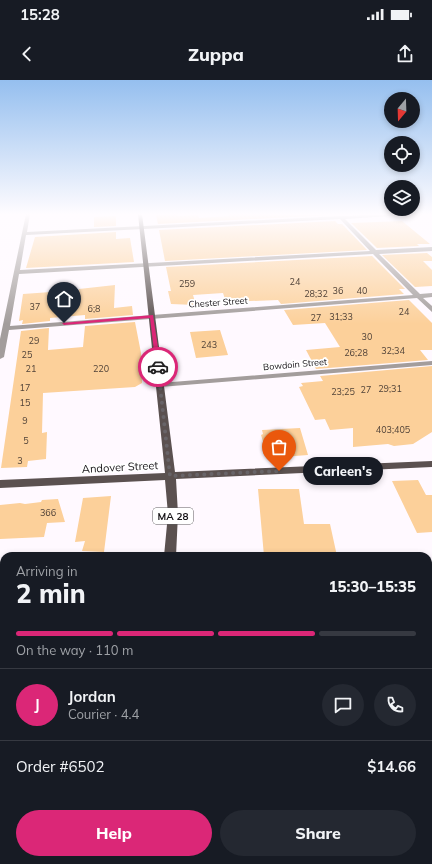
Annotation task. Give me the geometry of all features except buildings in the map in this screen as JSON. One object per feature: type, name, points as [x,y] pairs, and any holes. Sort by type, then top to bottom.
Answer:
[{"type":"main road","name":"MA 28","points":[[144,251],[170,476],[173,514],[170,552]]},
{"type":"main road","name":"Andover Street","points":[[0,484],[432,464]]},
{"type":"street","points":[[0,357],[21,251]]},
{"type":"street","points":[[16,272],[146,266],[402,251]]},
{"type":"street","points":[[376,252],[432,310]]},
{"type":"street","name":"Chester Street","points":[[6,328],[432,295]]},
{"type":"street","name":"Bowdoin Street","points":[[160,385],[432,363]]},
{"type":"way so far","points":[[158,367],[170,476],[279,471]]},
{"type":"place","name":"Carleen's","points":[[279,471]]},
{"type":"route","points":[[64,323],[152,316],[158,367]]}]
